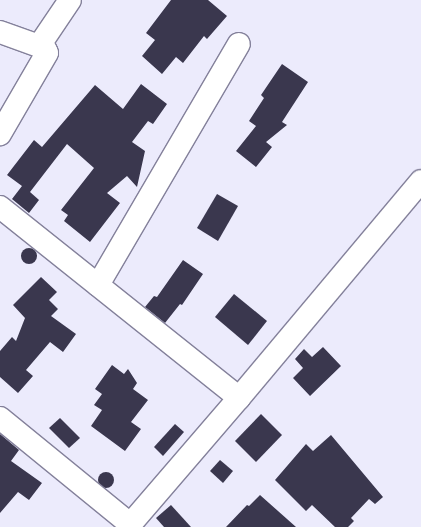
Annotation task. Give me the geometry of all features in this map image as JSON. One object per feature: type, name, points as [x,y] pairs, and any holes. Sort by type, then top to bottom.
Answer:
[{"type":"street","points":[[39,46],[70,0]]},
{"type":"street","points":[[0,32],[39,46],[47,52],[0,134]]},
{"type":"street","points":[[98,285],[239,44]]},
{"type":"street","points":[[0,418],[129,525],[239,398],[421,181]]},
{"type":"street","points":[[0,207],[239,398]]},
{"type":"building","points":[[171,0],[208,0],[227,16],[207,39],[204,36],[183,63],[176,57],[162,74],[142,56],[155,40],[146,33]]},
{"type":"building","points":[[282,64],[308,82],[282,122],[287,125],[266,142],[272,147],[256,167],[236,151],[256,126],[249,121],[264,98],[261,95]]},
{"type":"building","points":[[141,84],[167,104],[153,124],[148,121],[132,142],[145,151],[137,187],[127,176],[107,193],[120,203],[90,242],[64,221],[68,215],[61,210],[94,168],[67,144],[30,192],[39,200],[29,213],[12,199],[22,186],[7,175],[34,140],[42,147],[95,85],[123,109]]},
{"type":"building","points":[[217,194],[238,206],[218,241],[197,228]]},
{"type":"building","points":[[26,248],[32,248],[37,253],[35,262],[32,264],[26,264],[21,259],[21,253]]},
{"type":"building","points":[[183,260],[203,274],[182,305],[180,304],[165,323],[145,307],[154,296],[157,297]]},
{"type":"building","points":[[41,277],[57,292],[49,300],[58,309],[51,316],[76,334],[63,352],[50,342],[26,370],[33,376],[18,393],[0,377],[0,351],[12,337],[16,341],[25,318],[13,305]]},
{"type":"building","points":[[234,294],[267,321],[248,345],[215,317]]},
{"type":"building","points":[[323,347],[341,366],[310,396],[293,378],[303,368],[295,359],[304,349],[312,357]]},
{"type":"building","points":[[112,365],[124,374],[128,369],[137,383],[133,389],[148,400],[131,422],[141,429],[125,451],[91,426],[102,410],[94,405],[102,394],[95,389]]},
{"type":"building","points":[[261,414],[282,435],[256,462],[235,441]]},
{"type":"building","points":[[60,418],[80,438],[69,448],[49,428]]},
{"type":"building","points":[[175,424],[184,432],[163,456],[154,447]]},
{"type":"building","points":[[0,434],[19,450],[11,461],[42,483],[29,500],[18,492],[0,513]]},
{"type":"building","points":[[331,435],[383,497],[375,504],[369,499],[351,518],[354,521],[348,527],[335,527],[312,505],[306,511],[275,480],[306,444],[313,451]]},
{"type":"building","points":[[220,460],[233,471],[223,483],[210,471]]},
{"type":"building","points":[[106,472],[113,477],[114,480],[109,487],[106,488],[99,483],[98,480],[103,473]]},
{"type":"building","points":[[260,495],[296,527],[226,527],[247,505],[249,506]]},
{"type":"building","points":[[171,505],[191,527],[164,527],[156,518]]}]
